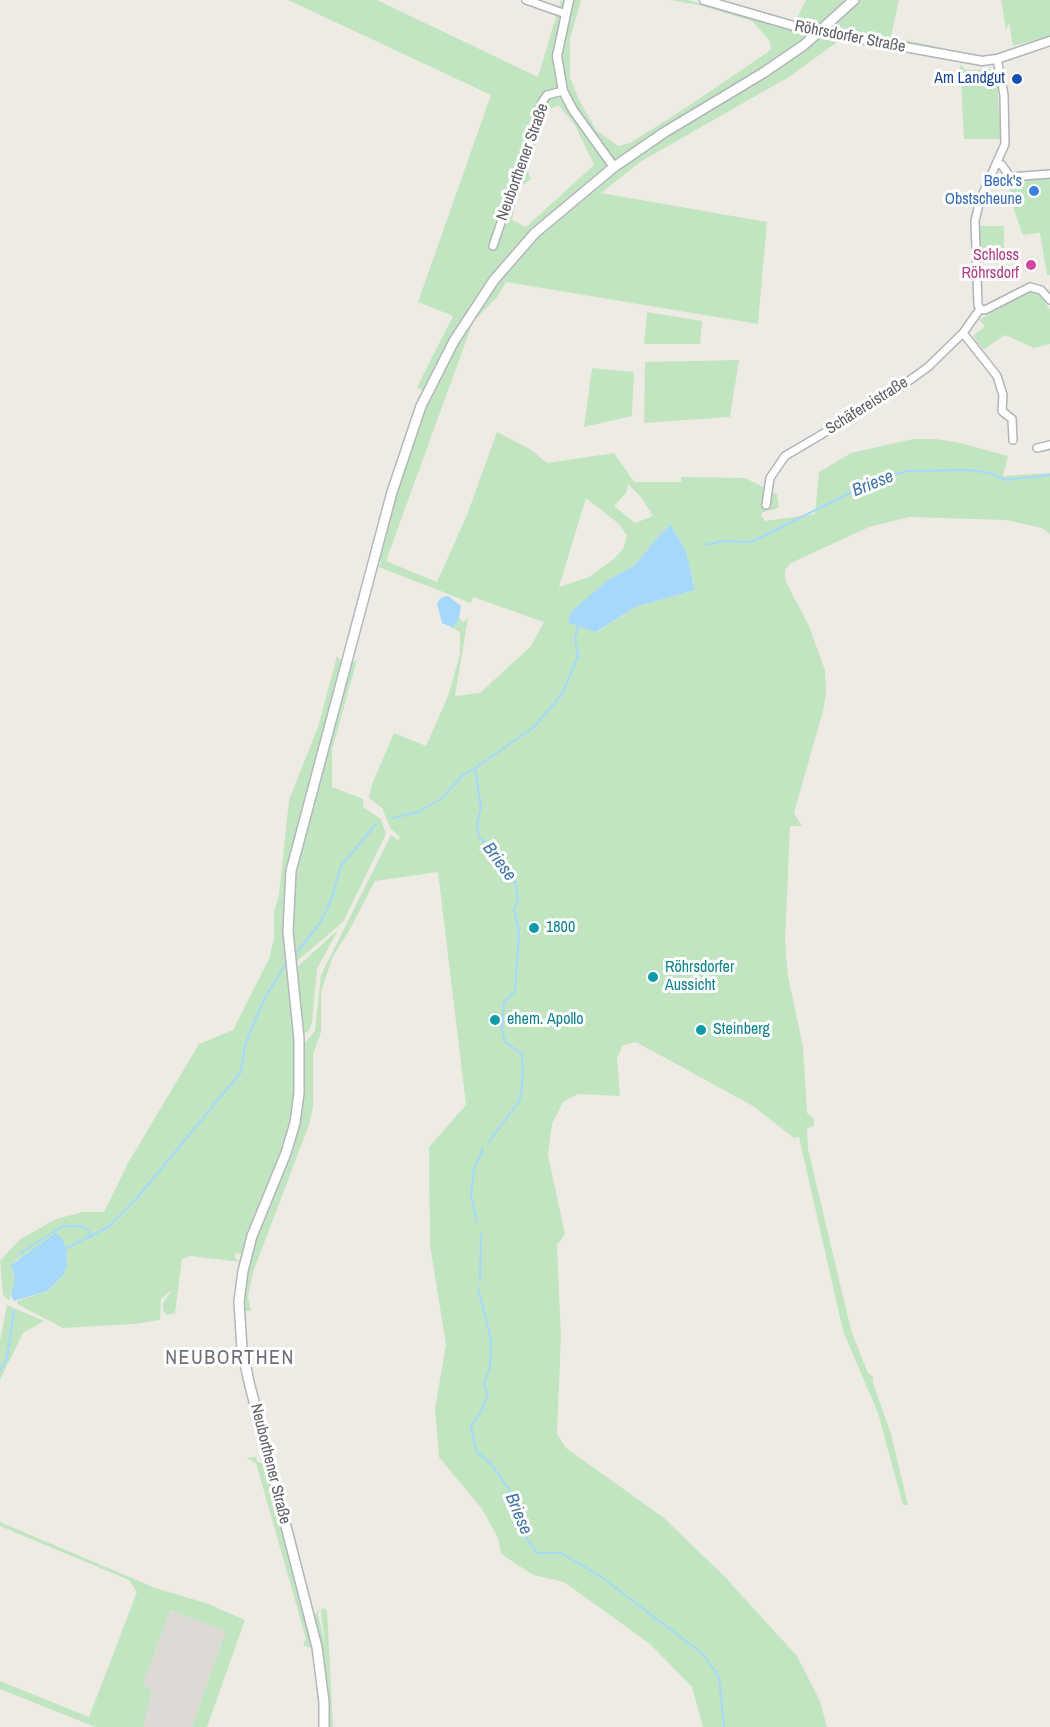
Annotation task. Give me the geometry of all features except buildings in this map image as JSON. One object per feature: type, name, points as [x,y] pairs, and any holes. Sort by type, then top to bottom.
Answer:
[{"type":"main road","name":"Neuborthener Straße","points":[[324,1727],[323,1691],[317,1647],[249,1382],[239,1327],[243,1271],[252,1236],[286,1153],[297,1106],[300,1057],[288,931],[289,887],[306,807],[392,492],[425,398],[454,341],[494,280],[535,233],[614,167],[804,45],[854,0]]},
{"type":"street","points":[[526,0],[566,14]]},
{"type":"street","name":"Neuborthener Straße","points":[[569,0],[557,56],[564,91],[573,110],[614,167]]},
{"type":"street","name":"Röhrsdorfer Straße","points":[[704,0],[797,27],[970,60],[997,59],[1050,41]]},
{"type":"street","points":[[997,59],[1002,79],[1006,134],[1004,149],[980,200],[975,221],[978,305],[980,309],[985,310],[1030,287],[1041,290],[1050,300]]},
{"type":"street","name":"Neuborthener Straße","points":[[493,246],[542,102],[548,95],[564,91]]},
{"type":"street","points":[[997,164],[1002,165],[1010,177],[1050,174]]},
{"type":"street","name":"Schäfereistraße","points":[[766,505],[770,478],[785,456],[892,393],[928,367],[963,333],[980,309]]},
{"type":"street","points":[[963,333],[997,376],[1003,395],[1002,411],[1012,419],[1013,440]]},
{"type":"street","points":[[1037,448],[1050,445]]},
{"type":"shaded area","points":[[169,1610],[227,1631],[192,1727],[143,1727],[152,1691],[143,1684]]},
{"type":"green space","points":[[288,0],[377,0],[538,77],[561,0],[581,0],[570,39],[570,77],[578,98],[596,130],[618,146],[630,143],[681,111],[771,50],[770,41],[752,21],[699,5],[670,0],[688,0],[791,30],[806,0],[899,0],[891,37],[947,49],[864,36],[800,21],[794,31],[840,40],[789,77],[640,162],[601,193],[767,222],[758,324],[506,282],[498,296],[473,322],[386,561],[437,582],[467,515],[497,432],[530,449],[547,463],[614,453],[634,482],[681,482],[681,477],[745,478],[777,494],[779,508],[763,512],[761,515],[765,521],[815,514],[819,472],[851,453],[913,439],[936,439],[960,443],[1008,456],[1003,476],[1050,473],[1050,534],[1042,528],[1006,520],[909,517],[869,527],[791,563],[785,570],[785,580],[809,626],[825,670],[826,694],[794,813],[802,826],[790,826],[785,941],[788,976],[803,1047],[807,1113],[814,1119],[814,1126],[807,1128],[808,1149],[851,1330],[868,1373],[873,1377],[873,1383],[891,1434],[908,1505],[903,1505],[878,1413],[843,1331],[799,1137],[794,1138],[753,1106],[636,1042],[623,1045],[617,1058],[620,1096],[578,1094],[563,1102],[552,1124],[548,1155],[565,1234],[557,1245],[561,1336],[557,1434],[566,1448],[664,1518],[725,1577],[797,1656],[820,1701],[827,1727],[703,1727],[692,1687],[650,1644],[564,1582],[533,1575],[501,1554],[498,1538],[482,1509],[439,1457],[435,1408],[446,1345],[430,1245],[429,1147],[466,1105],[438,872],[375,881],[333,956],[321,992],[321,1032],[313,1054],[313,1107],[309,1125],[253,1272],[248,1297],[251,1311],[246,1311],[242,1306],[251,1252],[291,1150],[303,1093],[303,1045],[315,1031],[321,975],[391,835],[398,840],[400,837],[391,829],[382,808],[369,798],[372,784],[394,733],[426,746],[448,696],[460,654],[460,632],[453,628],[459,618],[463,622],[468,618],[455,696],[480,693],[530,647],[544,622],[473,597],[471,603],[379,567],[381,561],[377,559],[394,497],[429,395],[417,387],[453,316],[418,302],[491,95]],"holes":[[[558,105],[575,125],[594,165],[526,227],[512,220],[521,187],[531,179],[528,171],[546,111]],[[628,484],[641,497],[653,516],[635,523],[614,506],[626,493]],[[586,498],[619,524],[627,536],[623,549],[614,559],[589,577],[559,587]],[[671,525],[686,552],[695,590],[635,607],[597,632],[588,628],[608,580],[634,566],[662,532]]]},
{"type":"green space","points":[[1001,0],[1050,0],[1050,36],[1013,46],[1009,22],[1006,30]]},
{"type":"green space","points":[[960,64],[966,70],[996,69],[1001,139],[964,139]]},
{"type":"green space","points":[[1050,169],[1050,275],[1047,275],[1040,233],[1023,235],[1011,202],[1008,174]]},
{"type":"green space","points":[[979,226],[1004,226],[1004,248],[979,250]]},
{"type":"green space","points":[[1028,291],[1040,294],[1050,310],[1050,344],[1034,348],[1005,335],[983,350],[973,336],[985,326],[979,320]]},
{"type":"green space","points":[[647,312],[702,321],[700,344],[644,344]]},
{"type":"green space","points":[[739,360],[730,417],[644,423],[645,362]]},
{"type":"green space","points":[[592,368],[634,372],[632,416],[584,427]]},
{"type":"green space","points":[[337,656],[342,662],[292,847],[285,887],[283,932],[295,1041],[293,1105],[282,1153],[247,1234],[242,1254],[235,1253],[235,1258],[241,1262],[190,1256],[182,1259],[175,1313],[167,1315],[163,1310],[163,1303],[172,1290],[161,1299],[160,1320],[134,1324],[63,1328],[17,1304],[17,1301],[47,1291],[64,1274],[67,1256],[62,1238],[16,1260],[12,1270],[15,1279],[9,1301],[3,1295],[0,1261],[19,1240],[56,1219],[83,1212],[104,1212],[128,1163],[199,1044],[233,1030],[269,959],[274,938],[274,912],[279,895],[289,800],[318,727]]},
{"type":"green space","points":[[357,660],[332,750],[332,787],[363,799],[363,807],[381,819],[386,834],[343,922],[296,962],[292,924],[295,872],[350,663]]},
{"type":"green space","points":[[338,930],[317,969],[312,1022],[309,1031],[302,1034],[297,967]]},
{"type":"green space","points":[[7,1305],[44,1321],[23,1333],[0,1380],[0,1341]]},
{"type":"green space","points":[[256,1457],[257,1462],[266,1464],[312,1645],[310,1648],[303,1645],[306,1639],[256,1463],[246,1458]]},
{"type":"green space","points":[[0,1522],[155,1588],[206,1603],[245,1620],[207,1727],[192,1727],[226,1631],[170,1610],[143,1684],[152,1691],[143,1727],[95,1727],[0,1689],[0,1681],[89,1717],[137,1592],[129,1580],[0,1526]]},
{"type":"green space","points":[[320,1608],[318,1614],[326,1648],[321,1614],[322,1608],[327,1610],[333,1727],[327,1727],[326,1678],[313,1616]]},
{"type":"water","points":[[671,525],[686,552],[695,590],[635,607],[596,632],[568,623],[571,612],[608,580],[634,566],[662,532]]},
{"type":"water","points":[[448,596],[461,606],[459,618],[453,628],[442,623],[437,603],[442,597]]},
{"type":"water","points":[[56,1233],[62,1238],[66,1248],[67,1265],[64,1274],[47,1291],[14,1301],[11,1296],[15,1279],[11,1265]]},
{"type":"waterway","name":"Briese","points":[[705,545],[723,541],[751,542],[876,480],[907,471],[969,470],[990,473],[1006,480],[1050,475]]},
{"type":"waterway","name":"Briese","points":[[489,1142],[520,1100],[523,1076],[522,1054],[505,1042],[502,1029],[504,1002],[515,991],[519,932],[514,909],[518,902],[516,883],[497,854],[479,837],[477,824],[481,807],[475,768],[534,727],[562,694],[578,656],[575,639],[578,627]]},
{"type":"waterway","points":[[393,818],[418,812],[441,799],[463,775],[475,768]]},
{"type":"waterway","points":[[295,954],[320,923],[331,900],[341,866],[376,824]]},
{"type":"waterway","points":[[65,1249],[108,1227],[137,1198],[241,1072],[245,1046],[252,1027],[266,996],[288,960]]},
{"type":"waterway","name":"Briese","points":[[477,1222],[471,1196],[474,1169],[483,1149]]},
{"type":"waterway","points":[[19,1254],[63,1226],[82,1226],[89,1231],[91,1237]]},
{"type":"waterway","name":"Briese","points":[[480,1280],[481,1234]]},
{"type":"waterway","name":"Briese","points":[[478,1288],[491,1339],[490,1367],[484,1384],[488,1394],[481,1412],[471,1426],[476,1451],[491,1464],[514,1496],[523,1532],[537,1553],[561,1553],[600,1576],[703,1654],[719,1677],[724,1727]]},
{"type":"waterway","points":[[0,1370],[7,1358],[14,1311]]},
{"type":"place","name":"Am Landgut","points":[[1017,79]]},
{"type":"place","name":"Beck's Obstscheune","points":[[1034,191]]},
{"type":"place","name":"Schloss Röhrsdorf","points":[[1031,265]]},
{"type":"place","name":"1800","points":[[534,928]]},
{"type":"place","name":"Röhrsdorfer Aussicht","points":[[653,977]]},
{"type":"place","name":"ehem. Apollo","points":[[495,1020]]},
{"type":"place","name":"Steinberg","points":[[701,1030]]},
{"type":"district","name":"NEUBORTHEN","points":[[230,1359]]}]
